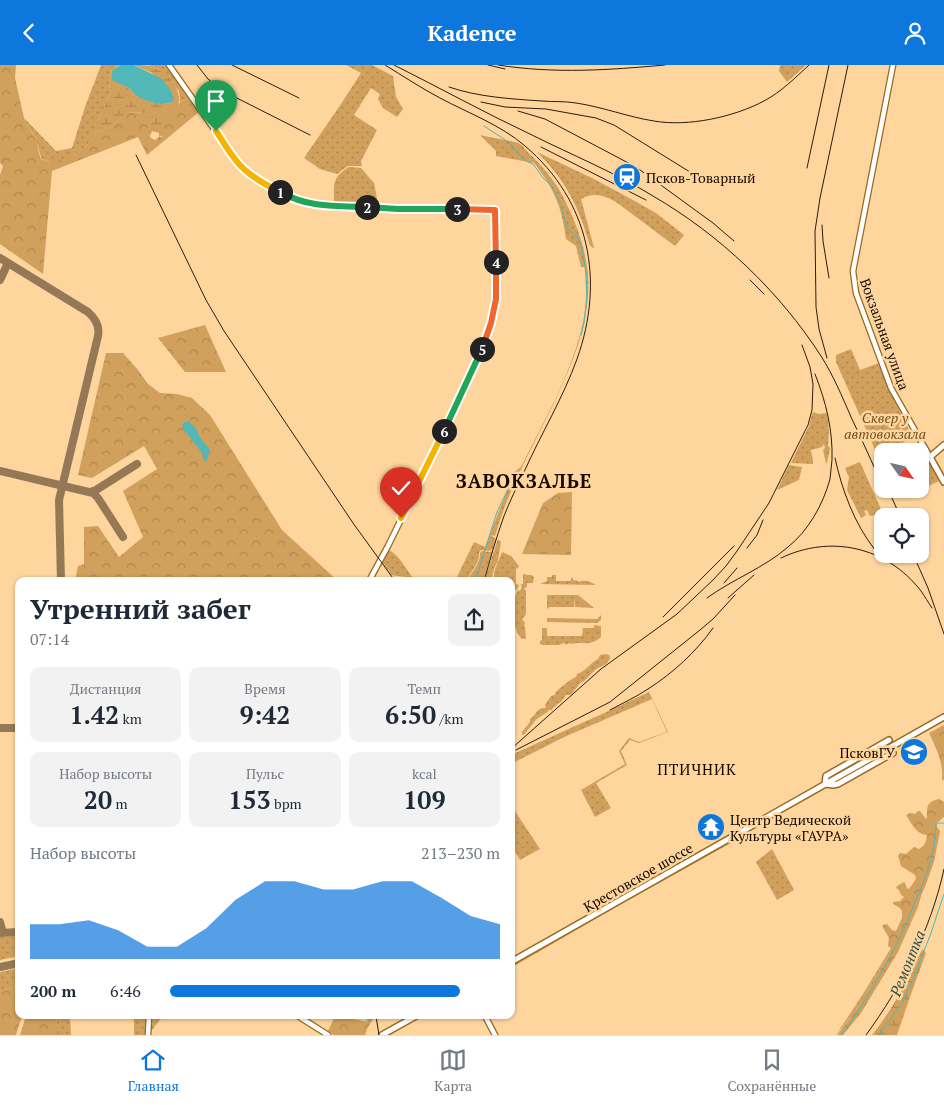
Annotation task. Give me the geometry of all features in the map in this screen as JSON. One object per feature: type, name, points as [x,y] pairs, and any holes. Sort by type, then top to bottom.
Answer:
[{"type":"main road","points":[[930,457],[944,445]]},
{"type":"main road","name":"Вокзальная улица","points":[[930,457],[944,482]]},
{"type":"main road","name":"Крестовское шоссе","points":[[515,960],[944,717]]},
{"type":"main road","points":[[889,740],[826,776],[825,784],[838,784],[893,753]]},
{"type":"main road","points":[[382,1035],[411,1019]]},
{"type":"street","points":[[169,65],[238,163],[256,178],[291,198],[307,203],[329,206],[495,210],[496,299],[486,340],[440,440],[371,577]]},
{"type":"street","name":"Вокзальная улица","points":[[893,65],[853,275],[856,293],[891,388],[930,457]]},
{"type":"street","points":[[148,1035],[149,1019]]},
{"type":"street","points":[[303,1019],[328,1035]]},
{"type":"street","points":[[487,1019],[495,1035]]},
{"type":"green space","points":[[0,65],[16,65],[15,78],[24,118],[37,141],[41,159],[51,162],[75,155],[88,144],[97,131],[106,130],[129,113],[135,112],[153,116],[154,118],[146,131],[155,140],[162,137],[165,132],[162,119],[164,111],[177,107],[180,102],[189,98],[199,112],[147,155],[138,137],[52,171],[43,274],[0,244],[0,175],[3,166],[0,163]]},
{"type":"green space","points":[[101,65],[120,65],[112,68],[109,84],[111,92],[97,123],[97,131],[88,144],[75,155],[51,162],[42,159],[36,139],[24,118],[56,151],[72,148]]},
{"type":"green space","points":[[134,65],[150,66],[162,72],[172,82],[179,95],[177,107],[164,112],[165,132],[164,135],[159,137],[159,133],[152,131],[150,136],[146,131],[154,118],[153,116],[138,112],[125,115],[106,130],[97,131],[97,123],[111,92],[109,84],[112,68],[119,66],[112,71],[137,95],[160,104],[170,103],[152,73]]},
{"type":"green space","points":[[149,65],[166,65],[189,98],[180,102],[179,91],[158,69]]},
{"type":"green space","points":[[346,65],[372,65],[393,76],[396,97],[403,109],[397,117],[383,108],[378,99],[380,94],[371,88],[354,115],[377,130],[361,161],[362,166],[348,166],[337,174],[320,169],[304,158],[361,73]]},
{"type":"green space","points":[[780,65],[806,65],[787,82],[779,71]]},
{"type":"green space","points":[[480,135],[520,144],[557,186],[572,215],[581,240],[588,275],[586,309],[579,342],[558,393],[573,356],[584,317],[586,305],[585,267],[581,267],[576,246],[566,239],[556,198],[534,163],[496,156],[496,151]]},
{"type":"green space","points":[[537,152],[594,179],[656,213],[684,235],[675,246],[616,202],[603,196],[594,195],[581,199],[594,248],[590,246],[576,207],[564,184]]},
{"type":"green space","points":[[349,167],[361,168],[374,183],[378,204],[334,204],[336,179]]},
{"type":"green space","points":[[205,325],[226,372],[185,372],[158,338]]},
{"type":"green space","name":"Сквер у автовокзала","points":[[851,349],[860,370],[879,363],[889,389],[913,438],[902,443],[874,443],[874,447],[836,362],[836,355]]},
{"type":"green space","points":[[106,353],[123,353],[148,384],[160,393],[177,394],[192,398],[210,415],[282,530],[334,577],[76,577],[78,566],[84,564],[84,527],[98,526],[119,557],[143,537],[123,491],[157,469],[144,446],[92,478],[78,475]]},
{"type":"green space","points":[[558,395],[514,486],[495,536],[490,535],[496,539],[493,549],[489,551],[481,550],[469,577],[457,577],[474,542],[485,547],[514,472],[521,467]]},
{"type":"green space","points":[[814,412],[818,414],[827,413],[829,426],[828,446],[830,448],[826,464],[823,450],[825,448],[824,444],[822,447],[811,450],[813,464],[791,463],[809,426]]},
{"type":"green space","points":[[929,459],[939,481],[929,486]]},
{"type":"green space","points":[[860,462],[874,494],[874,498],[876,498],[880,508],[874,508],[874,515],[870,516],[867,510],[864,511],[866,515],[861,518],[847,490],[849,477],[845,468]]},
{"type":"green space","points":[[789,465],[802,467],[799,480],[777,490]]},
{"type":"green space","points":[[572,492],[571,555],[522,554],[543,503],[558,493]]},
{"type":"green space","points":[[498,539],[501,542],[498,560],[492,577],[485,577]]},
{"type":"green space","points":[[389,550],[393,552],[412,577],[391,575],[382,562]]},
{"type":"green space","points":[[493,550],[484,577],[469,577],[479,561],[480,553],[482,551],[490,552]]},
{"type":"green space","points":[[502,552],[511,556],[519,566],[516,569],[516,584],[519,585],[517,589],[515,590],[515,577],[494,577]]},
{"type":"green space","points":[[523,574],[534,577],[533,583],[527,583],[527,587],[524,588],[526,591],[526,613],[522,619],[525,623],[526,639],[520,638],[515,626],[515,596],[518,590],[522,588],[521,584],[523,584]]},
{"type":"green space","points":[[552,575],[556,575],[556,581],[570,581],[572,577],[574,581],[585,581],[596,585],[540,584],[547,581],[547,577],[552,577]]},
{"type":"green space","points":[[547,595],[578,595],[594,608],[575,607],[575,597],[574,607],[550,607],[547,609]]},
{"type":"green space","points":[[601,615],[601,620],[597,623],[547,622],[547,618],[597,619]]},
{"type":"green space","points":[[594,625],[601,626],[601,637],[598,640],[586,643],[568,643],[566,645],[564,643],[559,645],[540,644],[542,628],[547,628],[547,636],[582,636],[583,628],[594,628]]},
{"type":"green space","points":[[600,655],[609,655],[610,659],[606,664],[596,669],[580,683],[571,695],[566,695],[561,702],[537,719],[525,734],[522,735],[530,719],[539,710],[546,708],[545,705],[551,696],[555,695],[557,691],[576,677],[577,674],[598,659]]},
{"type":"green space","points":[[649,692],[668,732],[639,743],[630,740],[621,751],[627,765],[596,783],[611,808],[595,817],[581,790],[625,764],[619,751],[629,738],[639,742],[667,732],[652,699],[562,738],[515,762],[515,753]]},
{"type":"green space","points":[[944,725],[944,779],[942,781],[941,762],[929,733]]},
{"type":"green space","points":[[939,799],[944,802],[944,817],[936,825],[940,831],[934,862],[918,907],[898,952],[861,1013],[843,1035],[837,1035],[854,1013],[891,951],[891,948],[888,946],[889,938],[882,926],[887,924],[892,930],[896,931],[902,918],[902,911],[893,904],[893,902],[900,901],[904,897],[896,888],[897,886],[904,882],[909,889],[916,879],[915,875],[901,866],[898,856],[900,853],[906,854],[914,847],[921,848],[925,843],[927,835],[917,831],[906,815],[910,813],[915,814],[920,811],[926,819],[929,803]]},
{"type":"green space","points":[[515,811],[540,849],[520,860],[515,851]]},
{"type":"green space","points":[[740,835],[740,838],[616,907],[616,905]]},
{"type":"green space","points":[[772,849],[794,890],[777,900],[756,862]]},
{"type":"green space","points":[[608,909],[609,911],[515,966],[515,963]]},
{"type":"green space","points":[[15,936],[15,957],[0,960],[0,937]]},
{"type":"green space","points":[[891,948],[854,1013],[836,1035],[863,994]]},
{"type":"green space","points":[[923,949],[926,953],[897,1035],[872,1035],[895,1002]]},
{"type":"green space","points":[[15,969],[15,986],[0,992],[0,972]]},
{"type":"green space","points":[[15,986],[15,1019],[21,1019],[16,1035],[0,1035],[0,992]]},
{"type":"green space","points":[[25,1019],[57,1019],[57,1035],[20,1035]]},
{"type":"green space","points":[[57,1019],[70,1019],[71,1035],[57,1035]]},
{"type":"green space","points":[[134,1019],[161,1019],[148,1035],[134,1035]]},
{"type":"green space","points":[[334,1019],[354,1019],[368,1022],[368,1019],[373,1019],[365,1035],[334,1035],[328,1031]]},
{"type":"water","points":[[120,65],[134,65],[162,79],[172,92],[173,101],[159,104],[149,101],[112,80],[112,71]]},
{"type":"water","points":[[188,421],[195,427],[201,439],[210,450],[206,462],[203,459],[203,454],[182,427],[183,423]]},
{"type":"waterway","points":[[484,126],[510,143],[522,158],[533,164],[550,184],[560,202]]},
{"type":"waterway","points":[[561,206],[567,228],[579,239],[586,274],[587,297],[581,335]]},
{"type":"waterway","points":[[476,577],[497,512],[511,483]]},
{"type":"waterway","points":[[842,1035],[875,985],[894,950],[911,914],[929,868],[934,848],[936,825],[944,823]]},
{"type":"waterway","name":"Ремонтка","points":[[879,1035],[902,1003],[914,977],[944,894]]},
{"type":"taxiway","points":[[0,258],[88,312],[98,326],[98,336],[59,500],[61,577]]},
{"type":"taxiway","points":[[0,280],[8,263]]},
{"type":"taxiway","points":[[90,492],[137,464]]},
{"type":"taxiway","points":[[0,471],[93,493],[123,537]]},
{"type":"taxiway","points":[[0,728],[15,728]]},
{"type":"taxiway","points":[[0,922],[3,933]]},
{"type":"taxiway","points":[[0,933],[15,932]]},
{"type":"taxiway","points":[[0,967],[15,964]]},
{"type":"railway","points":[[197,65],[208,79],[221,90],[310,135]]},
{"type":"railway","points":[[232,65],[299,98]]},
{"type":"railway","points":[[385,65],[433,94],[506,132],[525,146],[547,168],[564,192],[577,217],[586,244],[590,272],[590,301],[577,359],[506,510],[485,577]]},
{"type":"railway","points":[[394,65],[638,187],[678,211],[725,247],[767,287],[821,356],[837,386],[874,467]]},
{"type":"railway","points":[[488,65],[505,69]]},
{"type":"railway","points":[[498,65],[561,70],[603,70],[665,65]]},
{"type":"railway","points":[[449,87],[495,97],[576,103],[644,119],[667,123],[681,123],[725,116],[752,107],[788,85],[809,65]]},
{"type":"railway","points":[[807,168],[829,65]]},
{"type":"railway","points":[[827,358],[819,329],[816,307],[815,231],[820,198],[848,65]]},
{"type":"railway","points":[[481,102],[505,107],[546,109],[596,118],[614,125],[690,172]]},
{"type":"railway","points":[[518,111],[545,119],[636,167],[713,223],[734,241]]},
{"type":"railway","points":[[541,147],[646,200]]},
{"type":"railway","points":[[136,155],[206,300],[224,331],[353,523],[392,577]]},
{"type":"railway","points":[[822,225],[829,278]]},
{"type":"railway","points":[[750,280],[764,294]]},
{"type":"railway","points":[[515,745],[601,669],[677,614],[713,580],[737,551],[769,503],[808,425],[812,410],[813,384],[810,367],[802,345]]},
{"type":"railway","points":[[707,598],[769,561],[788,547],[802,533],[819,508],[830,479],[832,449],[828,416],[815,374]]},
{"type":"railway","points":[[835,458],[850,506],[861,529],[874,549]]},
{"type":"railway","points":[[892,498],[896,508]]},
{"type":"railway","points":[[747,548],[757,535],[763,520]]},
{"type":"railway","points":[[663,617],[734,546]]},
{"type":"railway","points":[[781,558],[819,547],[838,546],[857,549],[875,555],[892,564],[921,591],[932,608]]},
{"type":"railway","points":[[917,563],[944,634]]},
{"type":"railway","points":[[724,583],[737,568]]},
{"type":"railway","points":[[728,598],[754,575]]},
{"type":"railway","points":[[516,750],[610,702],[713,619],[735,595]]},
{"type":"railway","points":[[610,710],[643,692],[666,676],[692,654],[713,628]]},
{"type":"railway","points":[[866,1035],[892,997],[914,956],[931,913],[944,869]]},
{"type":"railway","points":[[376,1019],[379,1035]]},
{"type":"place","name":"Псков-Товарный","points":[[627,177]]},
{"type":"place","name":"ПсковГУ","points":[[914,752]]},
{"type":"place","name":"Центр Ведической Культуры «ГАУРА»","points":[[711,827]]},
{"type":"district","name":"ЗАВОКЗАЛЬЕ","points":[[524,480]]},
{"type":"district","name":"ПТИЧНИК","points":[[697,769]]},
{"type":"route","points":[[216,131],[245,170],[266,185],[291,198],[307,203],[329,206],[398,209],[495,210],[497,287],[486,340],[440,440],[401,518]]}]
